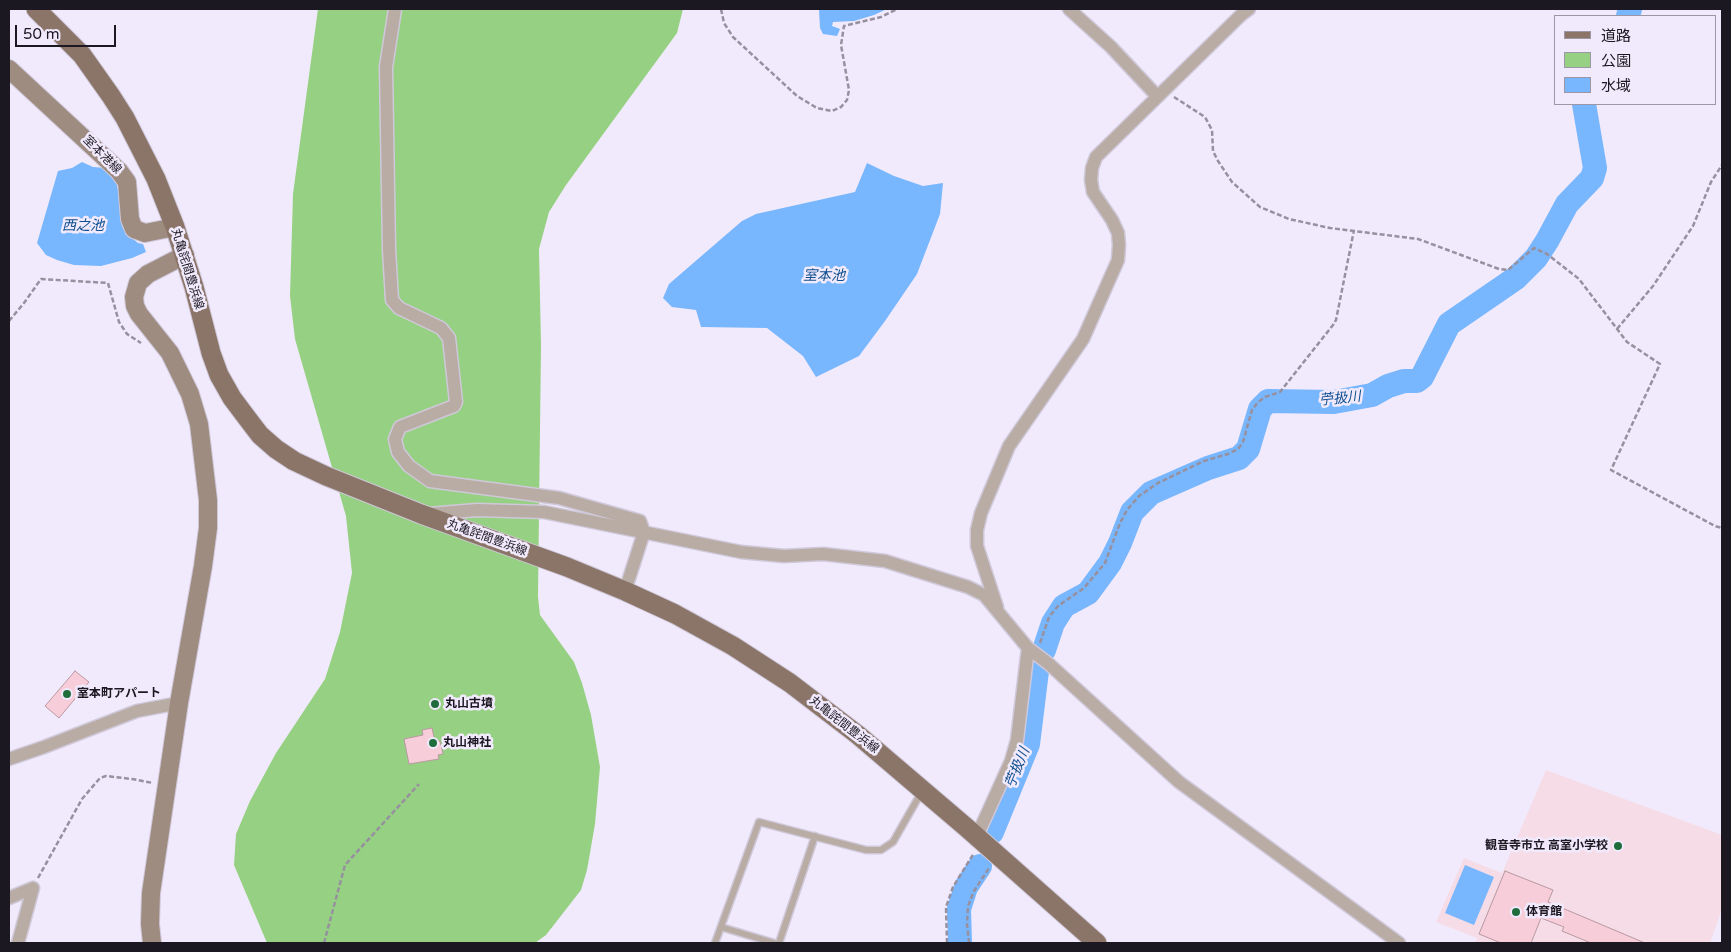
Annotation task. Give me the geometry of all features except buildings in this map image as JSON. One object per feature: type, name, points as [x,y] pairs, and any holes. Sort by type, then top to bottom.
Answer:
[{"type":"main road","name":"丸亀詫間豊浜線","points":[[36,9],[82,55],[111,96],[156,179],[185,255],[210,353],[219,376],[232,398],[260,435],[294,461],[326,476],[421,514],[567,567],[625,591],[675,614],[732,646],[790,683],[858,735],[923,790],[975,844],[1097,943]]},
{"type":"street","points":[[395,9],[386,67],[388,249],[392,300],[399,308],[441,328],[449,338],[456,402],[454,406],[400,427],[395,439],[398,452],[409,466],[430,481],[559,498],[640,520],[644,532],[625,591]]},
{"type":"street","points":[[1069,9],[1160,93]]},
{"type":"street","points":[[999,614],[977,546],[981,513],[1009,446],[1083,339],[1118,260],[1118,233],[1112,220],[1093,192],[1092,168],[1096,157],[1240,15],[1249,9]]},
{"type":"street","name":"室本港線","points":[[9,69],[119,171],[127,182],[130,219],[134,229],[145,233],[175,227]]},
{"type":"street","points":[[152,943],[150,924],[151,893],[179,703],[208,528],[208,500],[199,424],[190,394],[170,353],[139,314],[135,306],[134,297],[138,284],[148,274],[185,255]]},
{"type":"street","points":[[421,514],[477,510],[544,512],[741,552],[784,556],[823,554],[885,561],[968,586],[984,595],[1032,651],[1178,782],[1399,943]]},
{"type":"street","points":[[975,844],[1011,761],[1017,740],[1032,651]]},
{"type":"street","points":[[9,759],[138,711],[179,703]]},
{"type":"street","points":[[9,898],[32,888]]},
{"type":"street","points":[[18,943],[32,888]]},
{"type":"lane","points":[[715,943],[760,822],[866,850],[881,850],[893,842],[923,790]]},
{"type":"lane","points":[[779,943],[815,836]]},
{"type":"lane","points":[[721,927],[774,943]]},
{"type":"path","points":[[721,9],[724,23],[734,37],[797,96],[817,108],[832,111],[841,107],[847,100],[849,90],[841,45],[844,26],[881,17],[897,9]]},
{"type":"path","points":[[1160,93],[1205,117],[1212,130],[1213,151],[1232,182],[1260,207],[1289,220],[1330,228],[1418,239],[1499,269],[1508,270],[1534,248],[1547,254],[1578,279],[1627,342],[1660,364],[1611,470],[1722,528]]},
{"type":"path","points":[[1617,329],[1652,286],[1693,226],[1711,182],[1722,165]]},
{"type":"path","points":[[1032,651],[1049,617],[1058,606],[1084,588],[1105,563],[1120,523],[1127,510],[1139,496],[1158,484],[1197,465],[1238,449],[1243,442],[1252,410],[1258,402],[1265,397],[1280,392],[1333,325],[1336,320],[1354,230]]},
{"type":"path","points":[[9,321],[41,279],[108,283],[120,322],[127,334],[142,344]]},
{"type":"path","points":[[32,888],[82,799],[100,778],[106,776],[132,779],[167,786]]},
{"type":"path","points":[[324,943],[340,877],[345,866],[419,784]]},
{"type":"path","points":[[948,943],[946,907],[953,887],[975,844]]},
{"type":"path","points":[[969,943],[968,906],[974,891],[990,866]]},
{"type":"shaded area","name":"観音寺市立 高室小学校","points":[[1546,770],[1722,835],[1722,909],[1710,943],[1475,943],[1477,938],[1436,922],[1464,858],[1502,873]]},
{"type":"green space","points":[[318,9],[683,9],[677,33],[566,185],[549,212],[539,249],[541,345],[538,597],[540,615],[574,662],[591,715],[600,767],[595,824],[587,870],[581,890],[546,935],[535,943],[267,943],[234,865],[236,834],[250,801],[276,753],[325,679],[340,632],[352,573],[346,516],[295,339],[290,296],[293,194]]},
{"type":"water","points":[[819,9],[887,9],[854,21],[833,22],[832,26],[840,29],[837,36],[823,34],[820,28]]},
{"type":"water","name":"西之池","points":[[82,162],[93,167],[106,168],[115,177],[120,198],[122,226],[127,234],[138,243],[143,244],[146,252],[132,258],[101,266],[74,265],[46,255],[37,243],[58,171],[72,168]]},
{"type":"water","name":"室本池","points":[[867,163],[894,176],[923,186],[943,183],[940,214],[917,274],[859,356],[816,377],[803,356],[767,328],[701,327],[696,310],[672,307],[663,298],[669,284],[742,221],[756,214],[855,192]]},
{"type":"water","points":[[1465,865],[1494,877],[1474,925],[1445,913]]},
{"type":"waterway","name":"苧扱川","points":[[1628,15],[1630,9]]},
{"type":"waterway","name":"苧扱川","points":[[1044,650],[1053,623],[1064,606],[1088,593],[1110,563],[1132,512],[1151,493],[1208,468],[1239,458],[1248,449],[1260,409],[1268,401],[1334,402],[1372,395],[1388,386],[1404,381],[1417,381],[1422,377],[1449,324],[1516,278],[1536,258],[1567,204],[1592,178],[1595,168],[1584,105]]},
{"type":"waterway","name":"苧扱川","points":[[992,832],[1028,744],[1037,671]]},
{"type":"waterway","name":"苧扱川","points":[[960,943],[959,909],[966,887],[980,866]]},
{"type":"place","name":"室本町アパート","points":[[67,694]]},
{"type":"place","name":"丸山古墳","points":[[435,704]]},
{"type":"place","name":"丸山神社","points":[[433,743]]},
{"type":"place","name":"観音寺市立 高室小学校","points":[[1618,846]]},
{"type":"place","name":"体育館","points":[[1516,912]]}]
